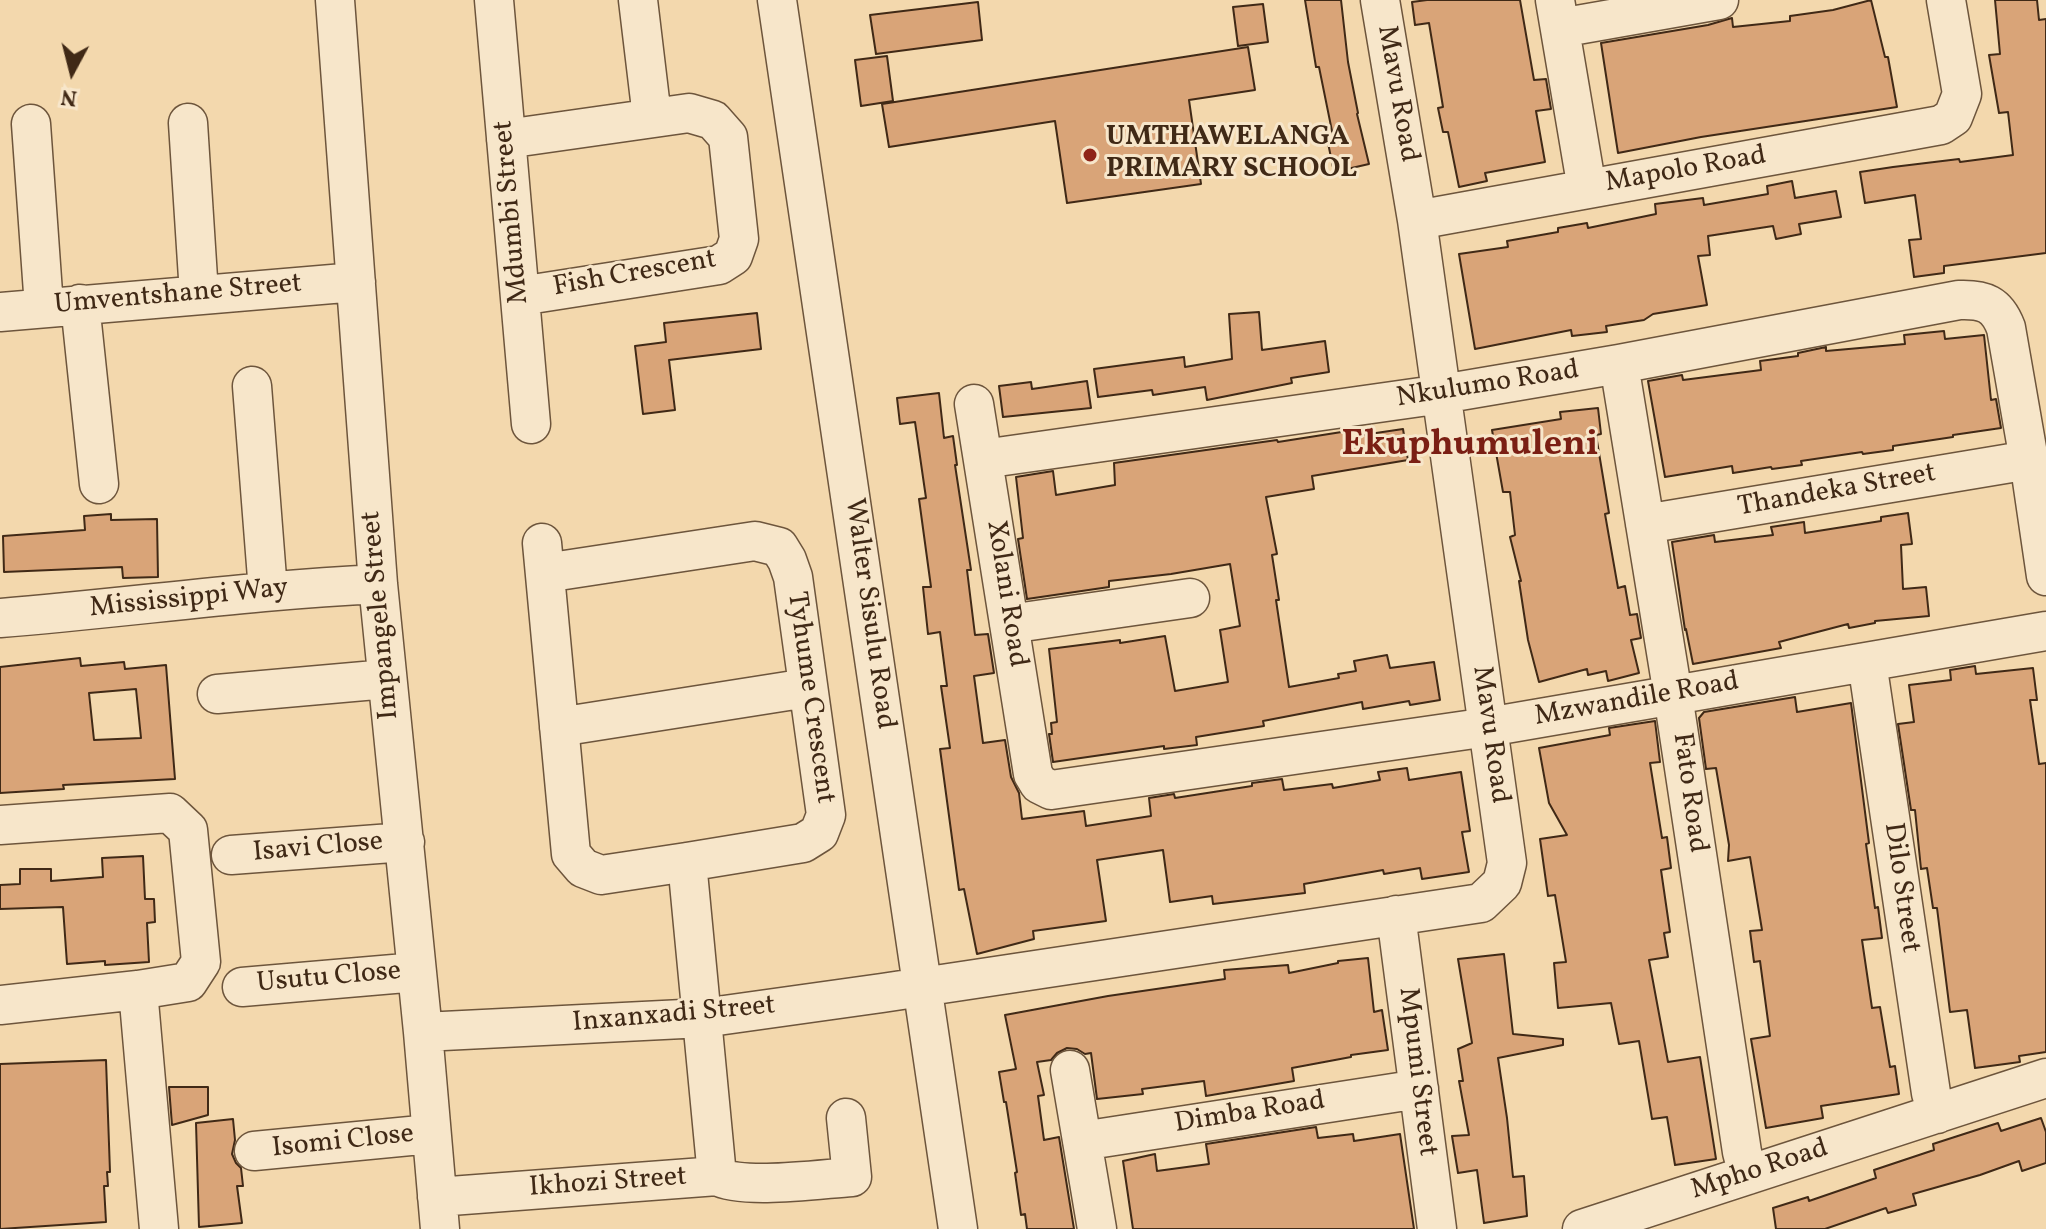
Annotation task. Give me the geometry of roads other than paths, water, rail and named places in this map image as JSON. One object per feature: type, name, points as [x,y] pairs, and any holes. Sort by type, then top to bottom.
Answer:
[{"type":"street","name":"Impangele Street","points":[[335,0],[378,584],[438,1213]]},
{"type":"street","name":"Mdumbi Street","points":[[494,0],[531,424]]},
{"type":"street","points":[[638,0],[652,117]]},
{"type":"street","name":"Walter Sisulu Road","points":[[777,0],[958,1229]]},
{"type":"street","name":"Mavu Road","points":[[923,987],[1481,903],[1502,883],[1507,863],[1417,220],[1380,0]]},
{"type":"street","points":[[1587,189],[1557,14],[1719,0]]},
{"type":"street","name":"Mapolo Road","points":[[1417,220],[1941,125],[1953,117],[1962,94],[1946,0]]},
{"type":"street","name":"Fish Crescent","points":[[506,139],[689,113],[713,120],[728,137],[739,239],[733,256],[719,265],[520,296]]},
{"type":"street","points":[[188,123],[199,294]]},
{"type":"street","points":[[31,124],[62,305],[99,484]]},
{"type":"street","name":"Umventshane Street","points":[[0,312],[356,282]]},
{"type":"street","name":"Nkulumo Road","points":[[983,459],[1442,394],[1974,299],[1989,304],[2001,314],[2006,328],[2029,460]]},
{"type":"street","name":"Fato Road","points":[[1619,364],[1748,1175]]},
{"type":"street","points":[[252,386],[268,591]]},
{"type":"street","name":"Xolani Road","points":[[974,404],[1033,774],[1039,784]]},
{"type":"street","points":[[2029,460],[2046,576]]},
{"type":"street","name":"Thandeka Street","points":[[1645,524],[2029,460]]},
{"type":"street","name":"Tyhume Crescent","points":[[755,541],[779,547],[793,577],[807,688],[826,815],[819,833],[803,843],[601,875],[583,868],[571,854],[543,558],[755,541]]},
{"type":"street","name":"Mississippi Way","points":[[0,618],[104,610],[268,591],[378,584]]},
{"type":"street","points":[[1009,624],[1190,598]]},
{"type":"street","name":"Mzwandile Road","points":[[1039,784],[1051,790],[1488,727],[2046,631]]},
{"type":"street","name":"Dilo Street","points":[[1867,662],[1928,1078],[1937,1114]]},
{"type":"street","points":[[217,694],[387,679]]},
{"type":"street","points":[[559,727],[807,688]]},
{"type":"street","points":[[0,825],[170,813],[188,830],[201,962],[188,982],[0,1005]]},
{"type":"street","name":"Isavi Close","points":[[231,855],[405,842]]},
{"type":"street","name":"Ikhozi Street","points":[[438,1213],[717,1176],[687,862]]},
{"type":"street","name":"Mpumi Street","points":[[1396,915],[1437,1229]]},
{"type":"street","name":"Usutu Close","points":[[242,987],[417,972]]},
{"type":"street","name":"Inxanxadi Street","points":[[423,1032],[703,1018],[923,987]]},
{"type":"street","points":[[138,990],[159,1229]]},
{"type":"street","points":[[1070,1070],[1097,1229]]},
{"type":"street","name":"Mpho Road","points":[[1582,1229],[2046,1078]]},
{"type":"street","name":"Dimba Road","points":[[1082,1141],[1419,1089]]},
{"type":"street","points":[[717,1176],[752,1183],[852,1177],[846,1118]]},
{"type":"street","name":"Isomi Close","points":[[254,1151],[431,1134]]},
{"type":"place","name":"UMTHAWELANGA PRIMARY SCHOOL","points":[[1090,155]]},
{"type":"district","name":"Ekuphumuleni","points":[[1470,447]]}]
